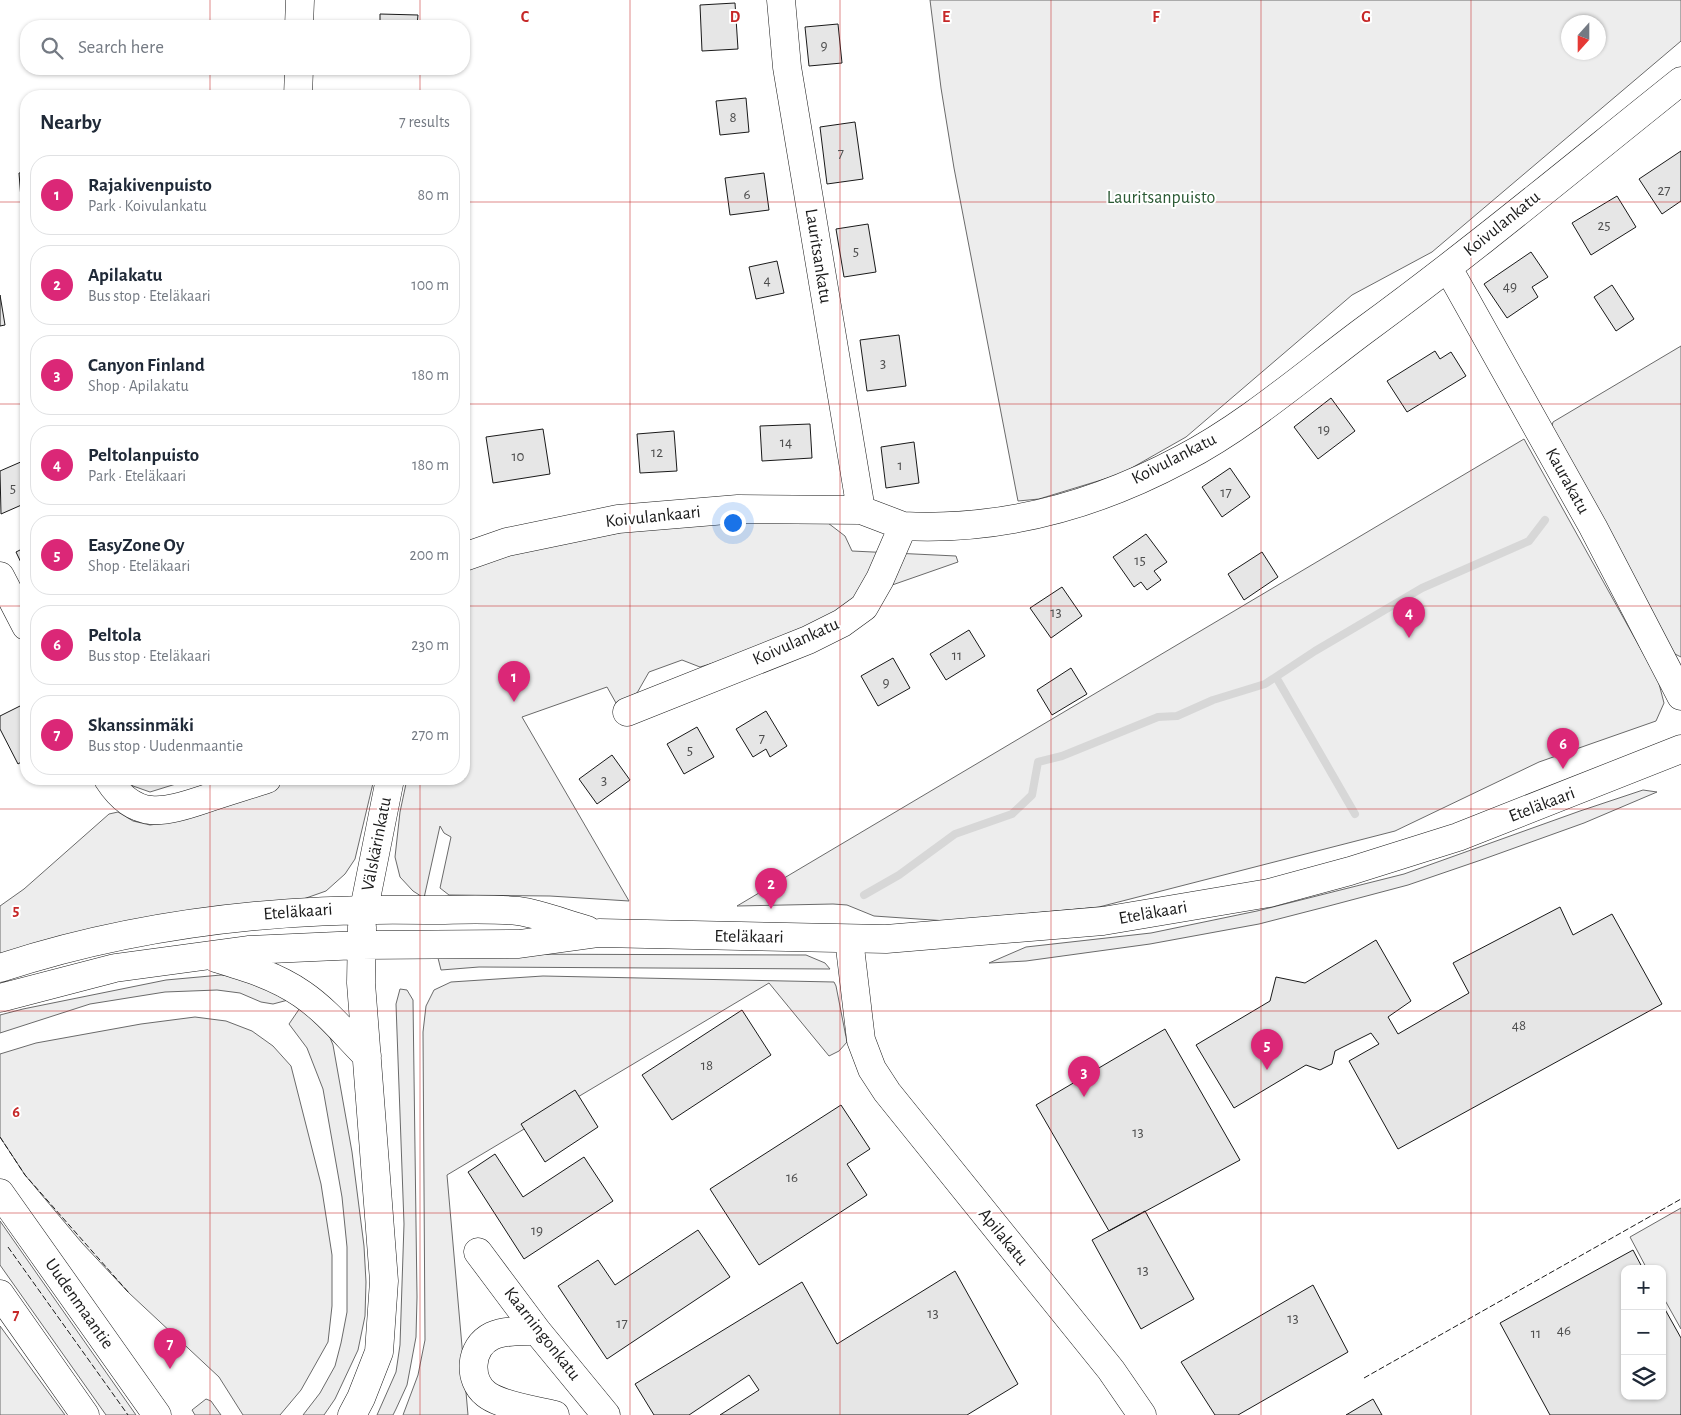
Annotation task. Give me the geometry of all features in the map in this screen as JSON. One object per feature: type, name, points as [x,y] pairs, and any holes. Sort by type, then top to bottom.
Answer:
[{"type":"street","points":[[299,20],[300,0]]},
{"type":"street","name":"Lauritsankatu","points":[[781,0],[787,67],[861,510]]},
{"type":"street","points":[[298,90],[299,75]]},
{"type":"street","name":"Koivulankatu","points":[[627,712],[808,640],[842,624],[864,607],[880,579],[903,526],[946,527],[994,523],[1037,515],[1072,505],[1182,459],[1229,430],[1448,268],[1681,81]]},
{"type":"street","name":"Kaurakatu","points":[[1448,268],[1593,527],[1681,696]]},
{"type":"street","name":"Koivulankaari","points":[[470,555],[507,542],[618,519],[738,509],[861,510],[903,526]]},
{"type":"street","points":[[0,576],[20,614]]},
{"type":"street","name":"Eteläkaari","points":[[0,998],[115,968],[248,950],[360,945],[519,944],[599,933],[886,939],[1103,921],[1269,893],[1350,871],[1458,837],[1681,750]]},
{"type":"street","points":[[113,785],[125,800],[136,806],[152,811],[170,811],[248,785]]},
{"type":"street","name":"Välskärinkatu","points":[[352,1415],[361,1398],[379,1352],[384,1281],[360,945],[364,908],[389,785]]},
{"type":"street","name":"Eteläkaari","points":[[0,968],[98,942],[237,917],[299,911],[364,908],[519,911],[599,933]]},
{"type":"street","name":"Apilakatu","points":[[849,939],[860,1040],[872,1069],[894,1100],[1111,1370],[1142,1415]]},
{"type":"street","points":[[205,955],[251,968],[302,994],[325,1012],[367,1056]]},
{"type":"street","name":"Uudenmaantie","points":[[0,1194],[157,1415]]},
{"type":"street","name":"Kaarningonkatu","points":[[478,1252],[537,1332],[606,1415]]},
{"type":"street","points":[[0,1294],[85,1415]]},
{"type":"street","points":[[537,1332],[514,1331],[492,1336],[482,1344],[474,1357],[473,1370],[478,1386],[495,1400],[555,1415]]},
{"type":"shaded area","name":"Lauritsanpuisto","points":[[930,0],[1681,0],[1681,41],[1432,252],[1352,295],[1186,437],[1121,474],[1039,499],[1018,501],[954,168],[941,88]]},
{"type":"shaded area","points":[[1681,346],[1681,657],[1673,653],[1551,429],[1553,422]]},
{"type":"shaded area","points":[[1524,439],[1658,680],[1664,703],[1656,721],[1539,762],[1395,831],[1099,907],[947,921],[874,916],[847,905],[833,904],[737,906]]},
{"type":"shaded area","points":[[698,522],[828,523],[845,536],[852,551],[956,556],[958,562],[855,598],[840,611],[740,655],[700,667],[682,660],[649,672],[637,693],[616,703],[607,687],[522,717],[629,901],[550,896],[449,895],[440,888],[451,837],[444,833],[440,826],[424,898],[413,891],[400,877],[395,857],[400,812],[406,785],[470,785],[470,568],[530,549],[635,530]]},
{"type":"shaded area","points":[[132,785],[173,785],[150,792]]},
{"type":"shaded area","points":[[277,785],[373,785],[355,859],[345,874],[326,891],[292,903],[62,937],[0,954],[0,906],[24,889],[109,814],[118,812],[133,821],[150,825],[172,822]]},
{"type":"shaded area","points":[[1643,790],[1657,792],[1584,823],[1481,860],[1408,885],[1325,907],[1259,924],[1150,944],[1026,961],[989,963],[1026,947],[1151,933],[1257,911],[1404,874]]},
{"type":"shaded area","points":[[473,954],[806,955],[825,963],[830,969],[479,967],[441,970],[438,958]]},
{"type":"shaded area","points":[[221,975],[244,978],[288,1000],[273,1004],[261,1002],[240,993],[217,990],[165,992],[90,1004],[0,1033],[0,1015],[166,980]]},
{"type":"shaded area","points":[[543,976],[834,982],[847,1042],[839,1051],[829,1056],[769,983],[447,1175],[468,1415],[403,1415],[418,1375],[425,1340],[423,1032],[426,1006],[434,990],[451,982]]},
{"type":"shaded area","points":[[400,989],[407,990],[413,1000],[416,1337],[407,1385],[393,1415],[377,1415],[396,1372],[400,1345],[404,1224],[396,1004]]},
{"type":"shaded area","points":[[302,1005],[329,1035],[333,1045],[352,1152],[364,1246],[366,1282],[365,1316],[358,1350],[335,1399],[324,1415],[303,1415],[320,1393],[335,1366],[347,1312],[347,1247],[342,1197],[323,1089],[307,1048],[289,1024]]},
{"type":"shaded area","points":[[195,1017],[226,1021],[252,1031],[273,1046],[291,1066],[321,1184],[332,1255],[332,1306],[328,1342],[301,1390],[280,1415],[243,1415],[219,1377],[129,1293],[82,1243],[25,1175],[0,1137],[0,1054],[36,1043],[141,1024]]},
{"type":"shaded area","points":[[1681,1208],[1681,1329],[1666,1302],[1666,1265],[1645,1265],[1630,1237]]},
{"type":"shaded area","points":[[0,1221],[136,1415],[106,1415],[0,1265]]},
{"type":"shaded area","points":[[0,1326],[65,1415],[0,1415]]},
{"type":"shaded area","points":[[206,1399],[211,1401],[221,1415],[195,1415],[192,1410]]},
{"type":"building","points":[[735,3],[738,49],[702,51],[700,5]]},
{"type":"building","points":[[380,14],[418,15],[418,20],[380,20]]},
{"type":"building","points":[[838,24],[842,63],[809,66],[805,27]]},
{"type":"building","points":[[746,98],[749,132],[720,135],[716,101]]},
{"type":"building","points":[[855,122],[863,179],[827,184],[820,127]]},
{"type":"building","points":[[1681,151],[1681,201],[1662,214],[1639,179]]},
{"type":"building","points":[[764,173],[769,210],[730,215],[725,178]]},
{"type":"building","points":[[1617,196],[1636,227],[1591,255],[1572,223]]},
{"type":"building","points":[[868,224],[876,272],[844,277],[836,229]]},
{"type":"building","points":[[1531,252],[1548,277],[1532,287],[1538,297],[1507,318],[1484,284]]},
{"type":"building","points":[[777,261],[784,293],[756,299],[749,267]]},
{"type":"building","points":[[1612,285],[1634,319],[1616,331],[1594,297]]},
{"type":"building","points":[[0,295],[5,325],[0,326]]},
{"type":"building","points":[[899,335],[906,386],[867,391],[860,340]]},
{"type":"building","points":[[1435,351],[1440,359],[1451,352],[1466,376],[1407,412],[1387,381]]},
{"type":"building","points":[[1331,398],[1355,431],[1318,459],[1294,427]]},
{"type":"building","points":[[810,424],[812,458],[762,461],[760,426]]},
{"type":"building","points":[[543,429],[550,474],[493,483],[486,437]]},
{"type":"building","points":[[674,431],[677,471],[640,473],[637,434]]},
{"type":"building","points":[[914,442],[919,483],[886,488],[881,447]]},
{"type":"building","points":[[20,462],[20,506],[1,514],[0,471]]},
{"type":"building","points":[[1230,468],[1250,497],[1222,517],[1202,487]]},
{"type":"building","points":[[1146,534],[1167,562],[1154,571],[1161,580],[1147,590],[1141,582],[1134,587],[1113,557]]},
{"type":"building","points":[[20,550],[20,560],[16,552]]},
{"type":"building","points":[[1262,552],[1278,577],[1244,600],[1228,574]]},
{"type":"building","points":[[1062,587],[1082,616],[1051,638],[1030,608]]},
{"type":"building","points":[[969,630],[985,656],[946,680],[930,654]]},
{"type":"building","points":[[893,658],[910,688],[878,706],[861,676]]},
{"type":"building","points":[[1071,668],[1087,694],[1052,715],[1037,690]]},
{"type":"building","points":[[20,706],[20,763],[18,764],[0,729],[0,716]]},
{"type":"building","points":[[766,711],[787,746],[770,757],[766,749],[753,757],[736,729]]},
{"type":"building","points":[[697,727],[714,757],[684,774],[667,744]]},
{"type":"building","points":[[612,755],[630,780],[597,804],[579,779]]},
{"type":"building","points":[[1560,907],[1573,935],[1612,914],[1662,1004],[1398,1149],[1349,1061],[1379,1044],[1371,1033],[1335,1051],[1332,1064],[1320,1070],[1306,1065],[1234,1108],[1196,1045],[1270,1001],[1276,977],[1305,983],[1376,940],[1411,1001],[1388,1017],[1398,1034],[1469,993],[1453,963]]},
{"type":"building","points":[[742,1010],[771,1055],[672,1120],[642,1075]]},
{"type":"building","points":[[1165,1029],[1240,1160],[1109,1231],[1036,1105]]},
{"type":"building","points":[[575,1090],[598,1127],[545,1162],[521,1124]]},
{"type":"building","points":[[841,1105],[870,1149],[847,1164],[867,1195],[759,1265],[710,1189]]},
{"type":"building","points":[[495,1154],[523,1197],[584,1157],[613,1201],[524,1259],[468,1172]]},
{"type":"building","points":[[1145,1211],[1194,1299],[1141,1329],[1092,1240]]},
{"type":"building","points":[[698,1230],[730,1277],[607,1359],[558,1286],[598,1260],[615,1285]]},
{"type":"building","points":[[1633,1250],[1641,1265],[1621,1265],[1621,1400],[1666,1400],[1666,1311],[1681,1338],[1681,1415],[1550,1415],[1500,1323]]},
{"type":"building","points":[[955,1271],[1018,1384],[967,1415],[720,1415],[759,1390],[749,1375],[689,1415],[654,1415],[635,1384],[802,1282],[837,1344]]},
{"type":"building","points":[[1313,1285],[1348,1352],[1238,1415],[1215,1415],[1181,1362]]},
{"type":"building","points":[[1373,1399],[1382,1415],[1346,1415]]},
{"type":"waterway","points":[[864,895],[899,875],[955,834],[1012,814],[1032,795],[1038,762],[1062,756],[1158,717],[1177,716],[1213,700],[1265,684],[1315,651],[1422,588],[1529,541],[1545,520]]},
{"type":"waterway","points":[[1276,677],[1355,814]]},
{"type":"fence","points":[[0,1137],[25,1175],[129,1293]]},
{"type":"fence","points":[[1364,1378],[1681,1199]]},
{"type":"fence","points":[[8,1247],[128,1415]]},
{"type":"place","name":"Peltolanpuisto","points":[[1409,638]]},
{"type":"place","name":"Rajakivenpuisto","points":[[514,702]]},
{"type":"place","name":"Peltola","points":[[1563,769]]},
{"type":"place","name":"Apilakatu","points":[[771,909]]},
{"type":"place","name":"EasyZone Oy","points":[[1267,1070]]},
{"type":"place","name":"Canyon Finland","points":[[1084,1097]]},
{"type":"place","name":"Skanssinmäki","points":[[170,1369]]}]
